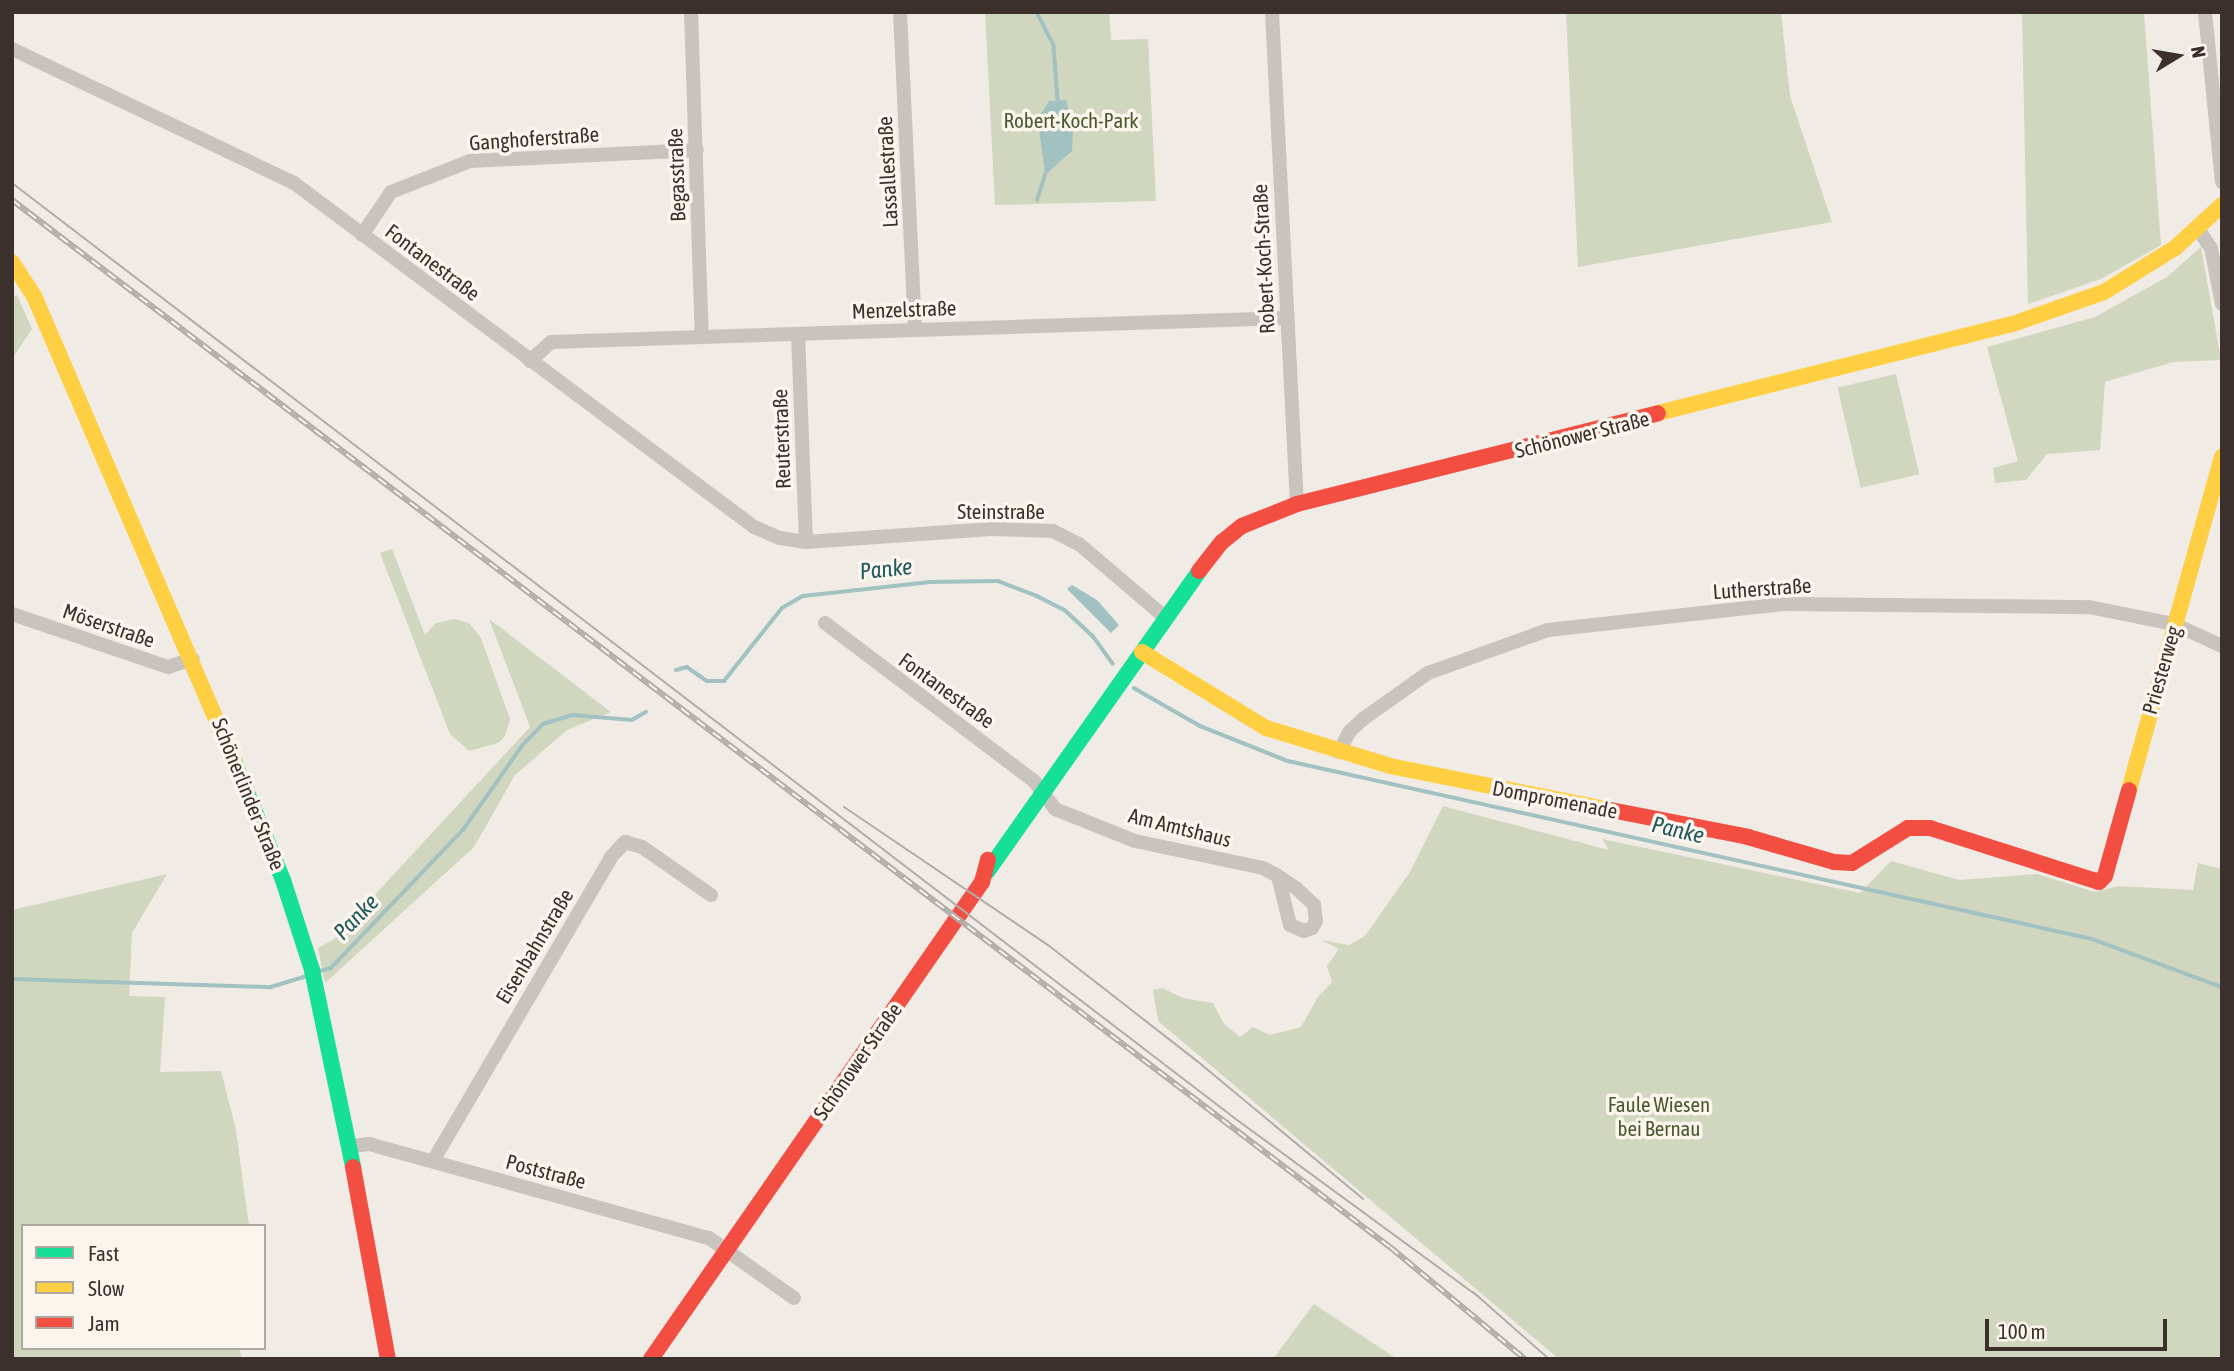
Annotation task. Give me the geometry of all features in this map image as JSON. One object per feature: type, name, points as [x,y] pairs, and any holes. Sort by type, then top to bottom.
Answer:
[{"type":"street","name":"Begasstraße","points":[[691,12],[702,336]]},
{"type":"street","name":"Lassallestraße","points":[[900,12],[915,329]]},
{"type":"street","name":"Robert-Koch-Straße","points":[[1272,12],[1297,504]]},
{"type":"street","points":[[2205,12],[2222,182]]},
{"type":"street","name":"Fontanestraße","points":[[12,49],[294,183],[732,514],[780,538],[806,542]]},
{"type":"street","name":"Ganghoferstraße","points":[[362,235],[391,192],[470,161],[696,150]]},
{"type":"street","name":"Schönower Straße","points":[[651,1359],[1041,793],[1222,542],[1268,512],[1297,504],[2013,324],[2105,292],[2198,229],[2222,205]]},
{"type":"street","points":[[2198,229],[2210,248],[2222,304]]},
{"type":"street","name":"Schönerlinder Straße","points":[[12,262],[193,659],[283,880],[313,974],[352,1146],[388,1359]]},
{"type":"street","name":"Menzelstraße","points":[[530,361],[551,342],[1286,318]]},
{"type":"street","name":"Reuterstraße","points":[[798,334],[806,542]]},
{"type":"street","name":"Priesterweg","points":[[2099,882],[2105,876],[2222,457]]},
{"type":"street","name":"Steinstraße","points":[[806,542],[992,529],[1054,531],[1079,544],[1166,618]]},
{"type":"street","name":"Lutherstraße","points":[[1339,752],[1349,732],[1363,719],[1428,673],[1548,630],[1785,604],[2089,607],[2175,624],[2222,646]]},
{"type":"street","name":"Möserstraße","points":[[12,614],[168,667],[193,659]]},
{"type":"street","name":"Fontanestraße","points":[[825,623],[1034,781],[1041,793]]},
{"type":"street","name":"Dompromenade","points":[[1142,652],[1266,728],[1339,752],[1748,837],[1834,862],[1852,863],[1908,828],[1930,828],[2099,882]]},
{"type":"street","name":"Am Amtshaus","points":[[1041,793],[1055,809],[1135,841],[1263,868],[1278,876]]},
{"type":"street","name":"Eisenbahnstraße","points":[[433,1161],[480,1075],[611,857],[625,842],[642,847],[711,895]]},
{"type":"street","name":"Poststraße","points":[[352,1146],[369,1144],[433,1161],[709,1238],[726,1250]]},
{"type":"street","points":[[726,1250],[794,1298]]},
{"type":"green space","name":"Robert-Koch-Park","points":[[985,12],[1109,12],[1111,40],[1148,39],[1156,201],[995,205]]},
{"type":"green space","points":[[1566,12],[1781,12],[1790,96],[1832,222],[1578,267]]},
{"type":"green space","points":[[2022,12],[2144,12],[2161,245],[2101,279],[2028,304]]},
{"type":"green space","points":[[2201,247],[2221,360],[2173,362],[2105,382],[2100,450],[2047,454],[2026,480],[1995,483],[1993,468],[2018,461],[1987,347],[2095,317],[2167,277]]},
{"type":"green space","points":[[17,295],[32,329],[12,359],[12,297]]},
{"type":"green space","points":[[1896,374],[1919,474],[1861,488],[1838,387]]},
{"type":"green space","points":[[392,549],[425,635],[436,623],[455,619],[469,623],[481,638],[510,719],[505,736],[498,743],[469,751],[450,734],[380,553]]},
{"type":"green space","points":[[489,619],[611,712],[567,730],[515,775],[474,847],[325,983],[318,948],[333,940],[530,727]]},
{"type":"green space","name":"Faule Wiesen bei Bernau","points":[[1443,806],[1609,850],[1602,839],[1860,893],[1891,861],[1959,880],[2037,874],[2095,892],[2118,886],[2193,890],[2198,863],[2222,869],[2222,1359],[1559,1359],[1158,1021],[1153,990],[1162,988],[1183,998],[1213,1003],[1224,1024],[1240,1037],[1253,1027],[1270,1035],[1301,1027],[1318,997],[1332,982],[1327,966],[1339,949],[1321,940],[1349,945],[1365,936],[1410,872]]},
{"type":"green space","points":[[167,874],[132,933],[129,996],[165,997],[160,1072],[221,1071],[236,1130],[249,1224],[21,1224],[21,1350],[240,1350],[242,1359],[12,1359],[12,910]]},
{"type":"green space","points":[[1314,1304],[1397,1359],[1273,1359]]},
{"type":"water","points":[[1066,100],[1073,127],[1083,124],[1091,128],[1073,129],[1072,151],[1045,175],[1038,119],[1049,101]]},
{"type":"water","points":[[1072,585],[1097,600],[1119,625],[1111,633],[1067,589]]},
{"type":"waterway","points":[[1037,12],[1054,46],[1058,99]]},
{"type":"waterway","points":[[1037,200],[1045,175]]},
{"type":"waterway","name":"Panke","points":[[676,670],[687,667],[707,681],[724,681],[782,608],[803,596],[930,582],[998,581],[1065,610],[1093,636],[1113,664]]},
{"type":"waterway","name":"Panke","points":[[1134,688],[1200,726],[1288,761],[2092,939],[2222,987]]},
{"type":"waterway","name":"Panke","points":[[320,971],[331,968],[463,830],[522,746],[543,724],[573,715],[632,720],[646,712]]},
{"type":"waterway","name":"Panke","points":[[12,979],[271,987],[306,976]]},
{"type":"tram line","points":[[12,183],[1233,1117],[1480,1298]]},
{"type":"tram line","points":[[844,807],[1048,945],[1197,1061],[1363,1199]]},
{"type":"tram line","points":[[1473,1292],[1549,1359]]},
{"type":"railway","points":[[12,200],[1390,1247],[1525,1359]]},
{"type":"traffic: fast","points":[[987,872],[1199,571]]},
{"type":"traffic: fast","points":[[234,761],[283,880],[312,970],[353,1167]]},
{"type":"traffic: slow","points":[[1658,413],[2013,324],[2104,292],[2175,248],[2222,205]]},
{"type":"traffic: slow","points":[[12,262],[34,296],[234,761]]},
{"type":"traffic: slow","points":[[2129,790],[2222,457]]},
{"type":"traffic: slow","points":[[1142,652],[1266,728],[1390,766],[1611,810]]},
{"type":"traffic: jam","points":[[1199,571],[1222,542],[1242,526],[1297,504],[1658,413]]},
{"type":"traffic: jam","points":[[1611,810],[1748,837],[1834,862],[1852,863],[1908,828],[1930,828],[2099,882],[2105,876],[2129,790]]},
{"type":"traffic: jam","points":[[651,1359],[982,882],[988,860]]},
{"type":"traffic: jam","points":[[353,1167],[388,1359]]}]
